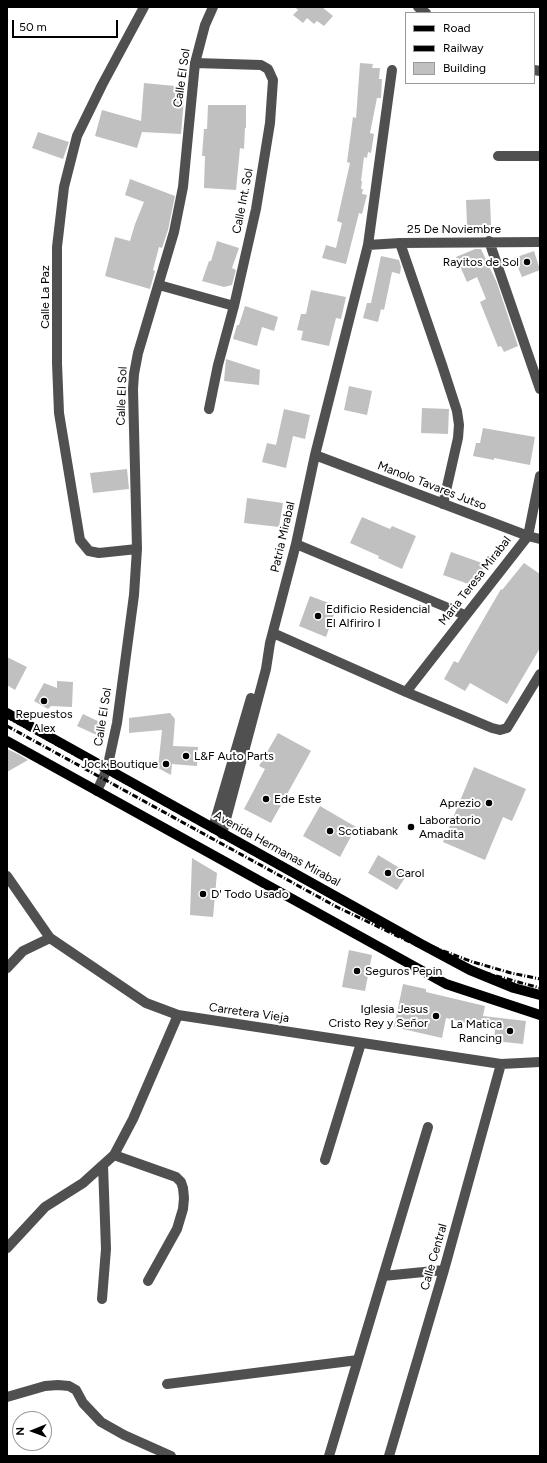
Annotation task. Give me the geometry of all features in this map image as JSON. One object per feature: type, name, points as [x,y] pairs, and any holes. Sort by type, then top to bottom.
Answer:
[{"type":"main road","name":"Avenida Hermanas Mirabal","points":[[7,713],[217,831],[470,970],[514,988],[540,995]]},
{"type":"main road","points":[[7,741],[446,984],[540,1015]]},
{"type":"street","name":"Calle La Paz","points":[[137,549],[99,553],[89,551],[80,540],[59,413],[57,363],[57,247],[64,187],[77,136],[102,85],[144,7]]},
{"type":"street","name":"Calle El Sol","points":[[97,791],[107,769],[117,722],[134,596],[137,549],[133,389],[138,353],[174,232],[183,187],[195,63],[205,24],[213,7]]},
{"type":"street","name":"Calle Int. Sol","points":[[195,63],[261,65],[268,69],[273,80],[270,123],[256,209],[234,306],[218,365],[209,410]]},
{"type":"street","name":"Patria Mirabal","points":[[217,831],[266,669],[272,638],[296,544],[315,455],[368,245],[392,70]]},
{"type":"street","points":[[498,156],[540,156]]},
{"type":"street","points":[[489,242],[540,389]]},
{"type":"street","name":"25 De Noviembre","points":[[368,245],[400,243],[540,242]]},
{"type":"street","points":[[400,243],[457,411],[459,425],[458,438],[442,504]]},
{"type":"street","points":[[158,285],[234,306]]},
{"type":"street","name":"Manolo Tavares Jutso","points":[[315,455],[442,504],[528,536],[540,539]]},
{"type":"street","name":"Maria Teresa Mirabal","points":[[406,692],[528,536],[540,476]]},
{"type":"street","points":[[296,544],[465,615]]},
{"type":"street","points":[[272,638],[500,730],[507,728],[540,674]]},
{"type":"street","name":"Carretera Vieja","points":[[7,876],[50,938],[146,1003],[178,1015],[502,1064],[540,1062]]},
{"type":"street","points":[[7,968],[23,951],[50,938]]},
{"type":"street","points":[[7,1248],[45,1207],[83,1183],[114,1154],[133,1119],[178,1015]]},
{"type":"street","points":[[325,1160],[361,1042]]},
{"type":"street","name":"Calle Central","points":[[389,1456],[444,1270],[502,1064]]},
{"type":"street","points":[[329,1456],[428,1127]]},
{"type":"street","points":[[114,1154],[176,1177],[182,1182],[184,1188],[183,1209],[177,1230],[148,1281]]},
{"type":"street","points":[[102,1300],[106,1249],[103,1165]]},
{"type":"street","points":[[383,1276],[444,1270]]},
{"type":"street","points":[[167,1384],[358,1360]]},
{"type":"street","points":[[7,1397],[45,1386],[69,1386],[76,1390],[84,1403],[101,1422],[124,1436],[171,1456]]},
{"type":"building","points":[[295,7],[322,7],[333,16],[324,26],[317,21],[314,24],[307,18],[303,23],[293,15],[298,10]]},
{"type":"building","points":[[360,63],[373,64],[372,68],[380,68],[379,79],[382,79],[381,98],[377,98],[370,133],[374,134],[371,153],[368,152],[367,158],[364,157],[361,189],[363,189],[362,194],[367,195],[362,214],[359,213],[346,264],[322,258],[326,245],[336,248],[342,223],[337,221],[350,163],[347,162],[353,117],[356,118]]},
{"type":"building","points":[[144,83],[185,87],[181,134],[142,132],[137,148],[95,136],[102,110],[141,121]]},
{"type":"building","points":[[208,105],[246,105],[244,149],[240,148],[236,190],[204,188],[205,156],[202,156],[204,129],[207,129]]},
{"type":"building","points":[[38,132],[69,142],[63,159],[32,148]]},
{"type":"building","points":[[130,179],[175,196],[168,230],[162,248],[159,247],[150,289],[105,276],[115,237],[130,241],[144,202],[125,195]]},
{"type":"building","points":[[490,199],[491,225],[467,225],[466,200]]},
{"type":"building","points":[[217,241],[239,248],[232,268],[236,270],[232,285],[224,287],[202,281],[209,261],[211,261]]},
{"type":"building","points":[[475,249],[481,249],[497,283],[518,346],[504,352],[501,346],[498,347],[480,302],[486,299],[477,277],[467,282],[456,257]]},
{"type":"building","name":"Rayitos de Sol","points":[[534,251],[540,270],[522,277],[514,258]]},
{"type":"building","points":[[381,256],[399,260],[401,267],[400,274],[392,272],[384,310],[381,309],[378,322],[363,318],[367,303],[371,303]]},
{"type":"building","points":[[311,290],[346,297],[341,319],[336,318],[329,346],[301,340],[303,331],[297,330],[301,314],[306,314]]},
{"type":"building","points":[[245,306],[278,317],[274,331],[262,327],[257,346],[233,339]]},
{"type":"building","points":[[226,359],[260,370],[259,385],[224,381]]},
{"type":"building","points":[[349,386],[372,391],[367,415],[344,410]]},
{"type":"building","points":[[422,408],[449,409],[448,434],[421,433]]},
{"type":"building","points":[[284,409],[310,415],[305,439],[293,436],[286,468],[262,462],[267,443],[276,445]]},
{"type":"building","points":[[483,428],[535,437],[530,465],[494,458],[494,460],[473,456],[476,443],[480,443]]},
{"type":"building","points":[[127,469],[129,489],[93,493],[90,473]]},
{"type":"building","points":[[247,498],[283,503],[279,527],[244,523]]},
{"type":"building","points":[[362,517],[390,529],[392,526],[416,536],[402,569],[378,558],[379,556],[350,543]]},
{"type":"building","points":[[451,552],[485,564],[477,587],[443,575]]},
{"type":"building","points":[[524,563],[540,574],[540,648],[507,704],[470,683],[465,691],[444,679],[454,661],[458,663],[501,589],[502,590]]},
{"type":"building","name":"Edificio Residencial El Alfiriro I","points":[[310,596],[337,606],[326,637],[299,626]]},
{"type":"building","points":[[7,657],[27,667],[15,690],[7,685]]},
{"type":"building","points":[[57,681],[73,682],[72,707],[51,706],[48,709],[34,701],[44,683],[57,688]]},
{"type":"building","points":[[170,713],[175,719],[173,746],[198,747],[197,766],[172,764],[171,775],[158,768],[162,730],[129,733],[129,718]]},
{"type":"building","points":[[83,714],[106,725],[101,737],[77,726]]},
{"type":"building","points":[[278,733],[311,751],[271,823],[244,809],[265,769],[259,766]]},
{"type":"building","points":[[7,749],[18,754],[28,760],[7,772]]},
{"type":"building","name":"Aprezio","points":[[474,767],[526,789],[512,821],[503,817],[485,860],[443,842]]},
{"type":"building","name":"Scotiabank","points":[[320,806],[356,827],[340,857],[303,836]]},
{"type":"building","name":"Carol","points":[[378,855],[408,873],[397,890],[368,873]]},
{"type":"building","name":"D' Todo Usado","points":[[192,858],[217,873],[213,917],[190,915]]},
{"type":"building","name":"Seguros Pepin","points":[[349,950],[372,955],[365,991],[342,987]]},
{"type":"building","points":[[403,984],[426,989],[426,992],[485,1006],[483,1016],[526,1021],[523,1044],[494,1041],[495,1030],[446,1018],[442,1038],[394,1027]]},
{"type":"railway","points":[[7,717],[340,902],[438,949],[473,962],[511,973],[540,979]]},
{"type":"railway","points":[[7,726],[337,907],[437,955],[482,972],[540,988]]},
{"type":"place","name":"Rayitos de Sol","points":[[527,262]]},
{"type":"place","name":"Edificio Residencial El Alfiriro I","points":[[318,616]]},
{"type":"place","name":"Repuestos Alex","points":[[44,701]]},
{"type":"place","name":"L&F Auto Parts","points":[[186,756]]},
{"type":"place","name":"Jock Boutique","points":[[166,764]]},
{"type":"place","name":"Ede Este","points":[[266,799]]},
{"type":"place","name":"Aprezio","points":[[489,803]]},
{"type":"place","name":"Laboratorio Amadita","points":[[411,827]]},
{"type":"place","name":"Scotiabank","points":[[330,831]]},
{"type":"place","name":"Carol","points":[[388,873]]},
{"type":"place","name":"D' Todo Usado","points":[[203,894]]},
{"type":"place","name":"Seguros Pepin","points":[[357,971]]},
{"type":"place","name":"Iglesia Jesus Cristo Rey y Señor","points":[[436,1016]]},
{"type":"place","name":"La Matica Rancing","points":[[510,1031]]}]
